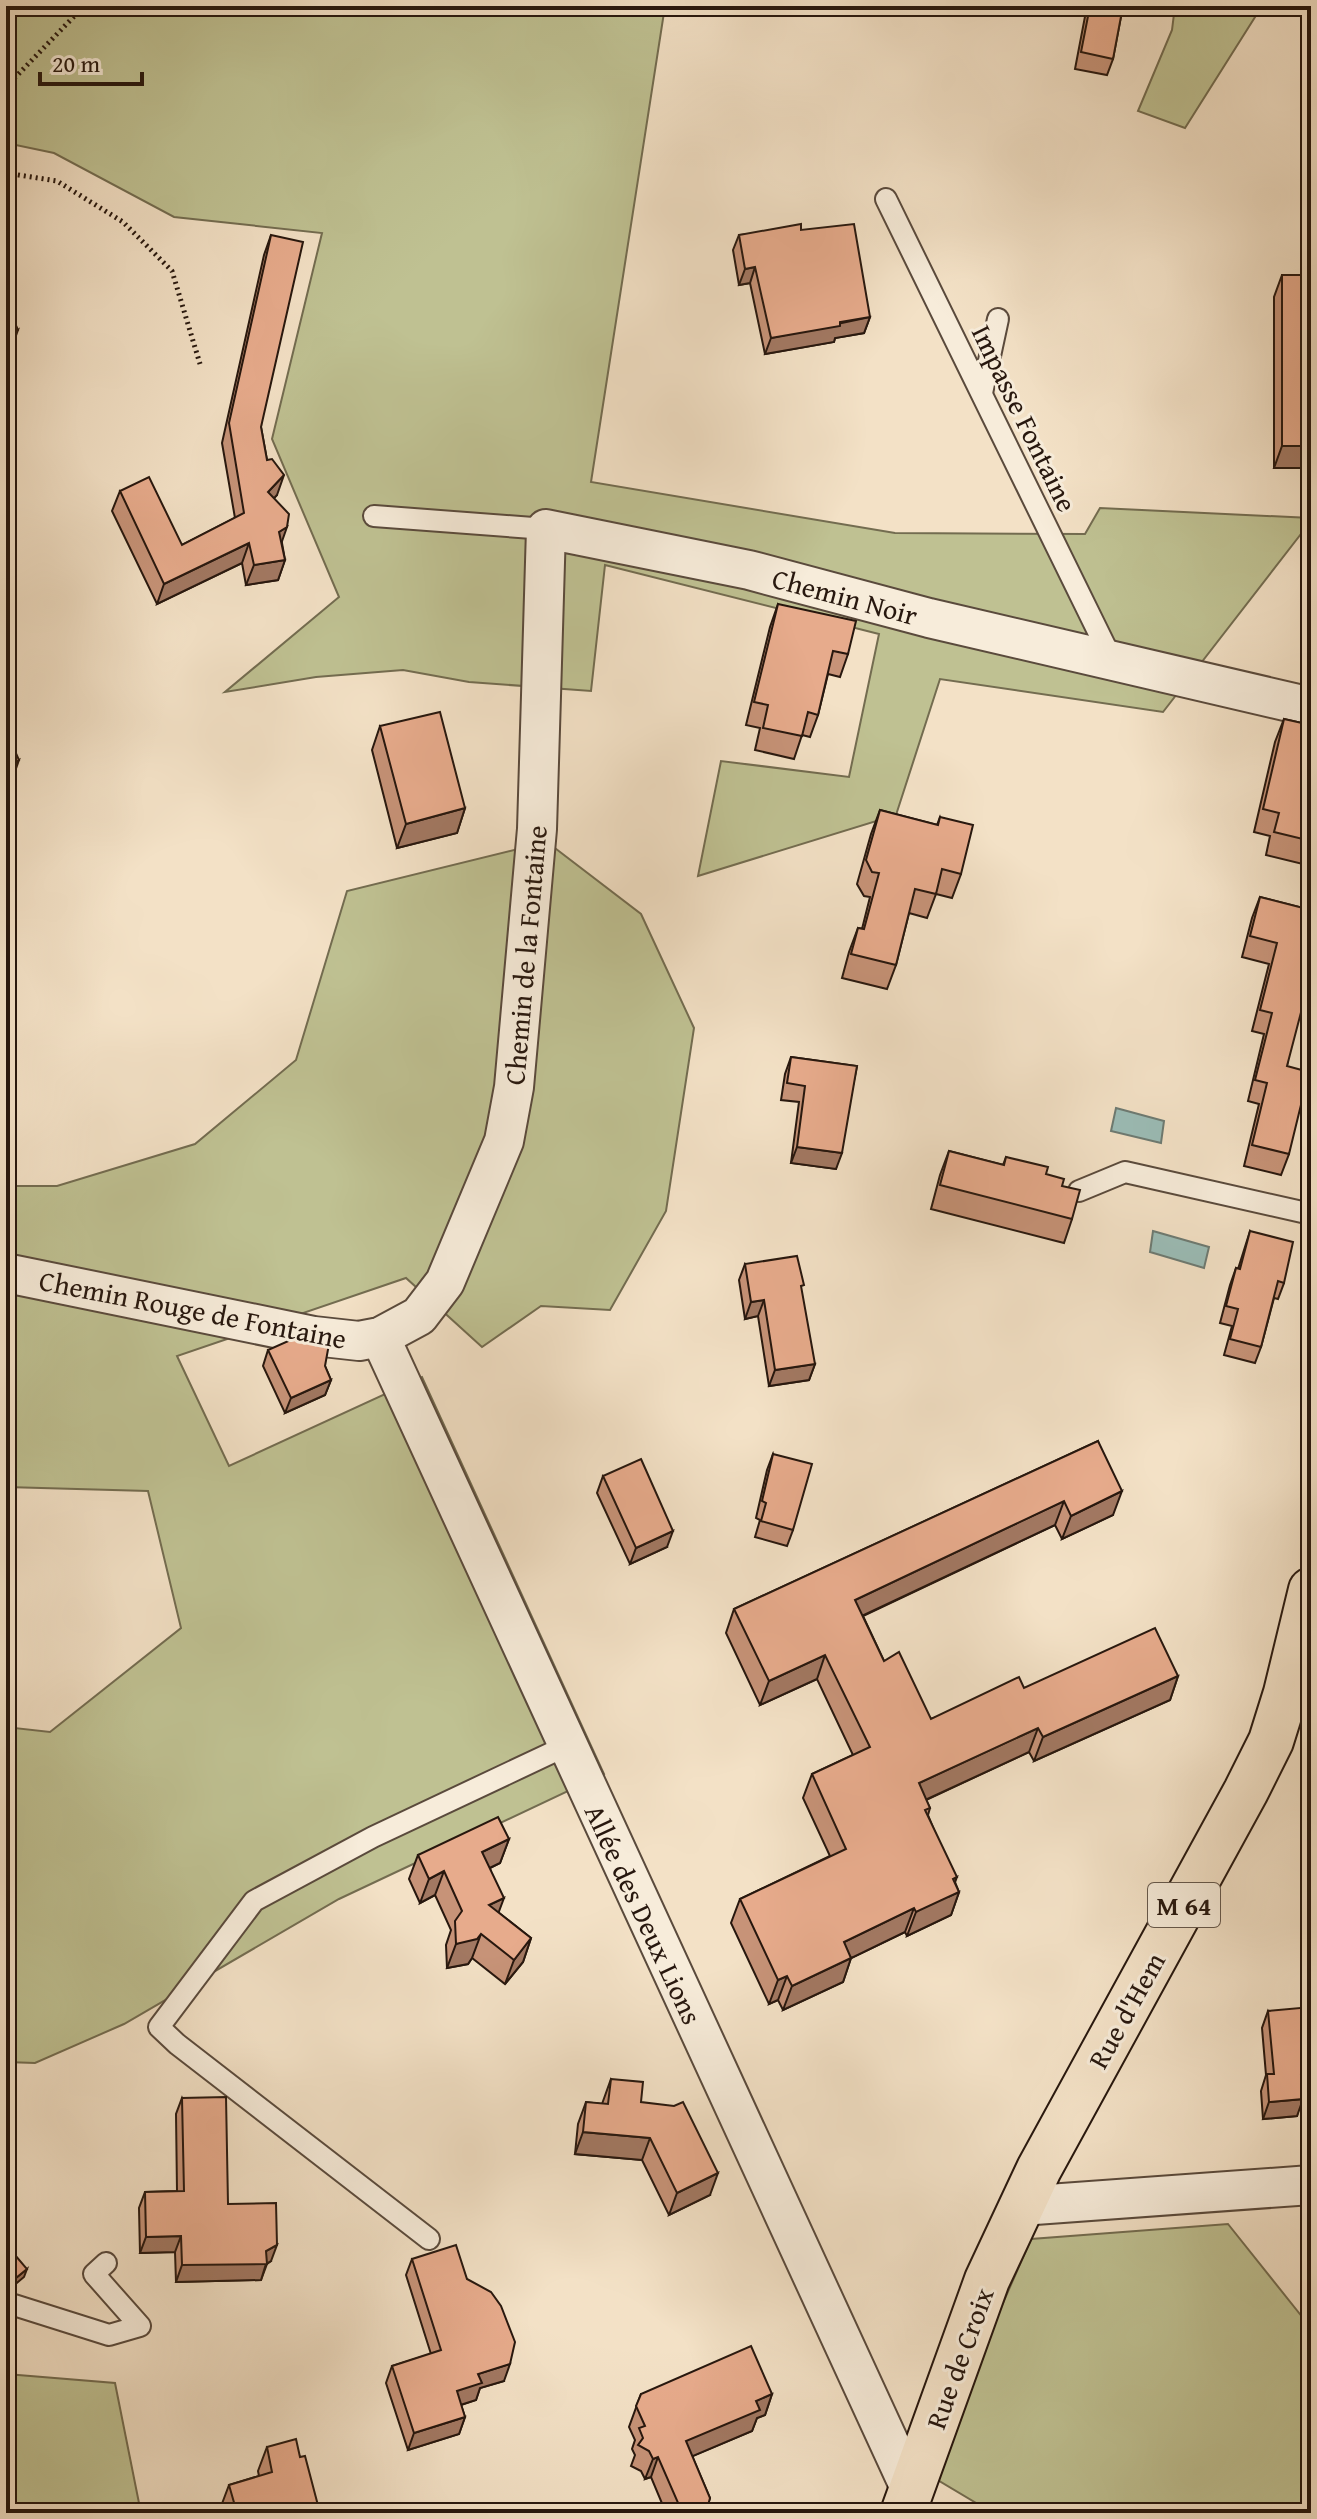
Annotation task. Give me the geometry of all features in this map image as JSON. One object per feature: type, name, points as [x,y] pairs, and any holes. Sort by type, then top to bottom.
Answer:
[{"type":"main road","name":"Rue d'Hem","points":[[1021,2206],[1271,1741],[1311,1590]]},
{"type":"main road","name":"Rue de Croix","points":[[907,2502],[987,2280],[1021,2206]]},
{"type":"street","name":"Chemin Noir","points":[[546,529],[749,570],[929,618],[1311,707]]},
{"type":"street","name":"Chemin de la Fontaine","points":[[380,1337],[419,1316],[445,1282],[496,1165],[511,1112],[537,829],[546,529]]},
{"type":"street","name":"Chemin Rouge de Fontaine","points":[[6,1273],[314,1336],[359,1341],[380,1337]]},
{"type":"street","name":"Allée des Deux Lions","points":[[380,1337],[907,2502]]},
{"type":"street","points":[[1021,2206],[1311,2185]]},
{"type":"lane","name":"Impasse Fontaine","points":[[886,199],[1113,662]]},
{"type":"lane","points":[[982,393],[998,319]]},
{"type":"lane","name":"Chemin Noir","points":[[374,516],[546,529]]},
{"type":"lane","points":[[1079,1191],[1125,1172],[1311,1214]]},
{"type":"lane","points":[[429,2239],[159,2027],[254,1901],[373,1837],[566,1746]]},
{"type":"lane","points":[[6,2308],[14,2305],[109,2335],[140,2326],[94,2274],[106,2263]]},
{"type":"path","points":[[6,87],[84,6]]},
{"type":"path","points":[[6,173],[57,181],[123,222],[172,271],[200,364]]},
{"type":"green space","points":[[6,6],[665,6],[591,482],[895,533],[1085,534],[1100,508],[1311,518],[1311,521],[1163,712],[940,679],[896,815],[698,876],[721,761],[849,777],[879,634],[605,565],[591,691],[469,682],[403,670],[316,677],[225,692],[339,597],[272,439],[322,233],[174,217],[54,153],[6,143]]},
{"type":"green space","points":[[1175,6],[1262,6],[1185,128],[1138,111],[1172,30]]},
{"type":"green space","points":[[547,842],[641,914],[694,1028],[666,1211],[610,1310],[541,1306],[482,1347],[406,1278],[177,1356],[229,1466],[422,1377],[604,1774],[339,1899],[124,2024],[35,2063],[6,2062],[6,1727],[50,1732],[181,1628],[148,1491],[6,1487],[6,1186],[57,1186],[195,1144],[296,1060],[347,891]]},
{"type":"green space","points":[[1228,2224],[1311,2328],[1311,2513],[993,2513],[936,2479],[968,2383],[1031,2239]]},
{"type":"green space","points":[[6,2374],[115,2383],[141,2513],[6,2513]]},
{"type":"water","points":[[1116,1108],[1164,1121],[1161,1143],[1111,1131]]},
{"type":"water","points":[[1153,1231],[1209,1247],[1204,1268],[1150,1252]]},
{"type":"building","points":[[1090,6],[1123,6],[1113,59],[1081,52]]},
{"type":"building","points":[[801,224],[801,230],[854,224],[870,317],[840,322],[840,326],[771,338],[755,267],[745,269],[739,235]]},
{"type":"building","points":[[271,235],[303,242],[261,427],[267,460],[272,459],[284,475],[268,492],[289,514],[287,527],[279,532],[285,560],[254,565],[249,543],[164,584],[120,491],[149,477],[182,545],[244,513],[229,423]]},
{"type":"building","points":[[1282,275],[1311,275],[1311,446],[1282,446]]},
{"type":"building","points":[[6,303],[18,330],[6,339]]},
{"type":"building","points":[[778,604],[856,621],[848,654],[833,651],[818,715],[808,712],[802,736],[763,728],[768,705],[754,702]]},
{"type":"building","points":[[440,712],[465,808],[406,824],[380,726]]},
{"type":"building","points":[[1284,719],[1311,725],[1311,841],[1274,832],[1279,813],[1263,809]]},
{"type":"building","points":[[6,731],[19,760],[6,768]]},
{"type":"building","points":[[880,810],[938,825],[940,817],[973,825],[961,874],[942,869],[936,894],[915,889],[896,965],[851,954],[858,928],[864,929],[879,873],[872,872],[866,860]]},
{"type":"building","points":[[1260,897],[1311,910],[1311,974],[1287,1066],[1309,1072],[1289,1154],[1252,1145],[1267,1083],[1255,1080],[1272,1013],[1260,1010],[1277,943],[1250,936]]},
{"type":"building","points":[[791,1057],[857,1066],[842,1153],[797,1147],[805,1086],[787,1083]]},
{"type":"building","points":[[949,1151],[1004,1165],[1006,1157],[1048,1167],[1046,1174],[1064,1179],[1062,1186],[1080,1190],[1072,1219],[940,1185]]},
{"type":"building","points":[[1250,1231],[1293,1242],[1284,1283],[1278,1281],[1261,1347],[1230,1339],[1238,1309],[1226,1306]]},
{"type":"building","points":[[797,1256],[815,1364],[775,1370],[764,1300],[751,1302],[745,1264]]},
{"type":"building","points":[[295,1338],[329,1344],[325,1366],[331,1380],[291,1398],[268,1350]]},
{"type":"building","points":[[1098,1441],[1122,1491],[1071,1516],[1064,1501],[855,1600],[884,1661],[899,1652],[931,1719],[1019,1677],[1024,1688],[1155,1628],[1178,1676],[1043,1737],[1038,1728],[919,1783],[930,1808],[925,1810],[957,1877],[953,1879],[959,1892],[916,1912],[914,1908],[844,1942],[851,1958],[792,1986],[787,1976],[778,1980],[740,1899],[846,1849],[812,1774],[870,1747],[825,1655],[769,1681],[734,1609]]},
{"type":"building","points":[[773,1454],[812,1464],[793,1530],[761,1521],[766,1503],[762,1501]]},
{"type":"building","points":[[641,1459],[673,1531],[636,1548],[603,1476]]},
{"type":"building","points":[[498,1817],[509,1839],[482,1852],[504,1898],[489,1905],[531,1938],[514,1960],[481,1934],[477,1939],[456,1944],[455,1921],[462,1911],[444,1871],[429,1879],[418,1855]]},
{"type":"building","points":[[1311,2007],[1311,2074],[1301,2075],[1303,2099],[1269,2102],[1267,2074],[1274,2074],[1268,2011]]},
{"type":"building","points":[[611,2079],[643,2082],[641,2102],[674,2106],[683,2102],[718,2173],[677,2193],[650,2138],[583,2132],[586,2102],[608,2104]]},
{"type":"building","points":[[226,2097],[228,2204],[276,2203],[277,2245],[266,2251],[267,2264],[182,2265],[181,2236],[146,2237],[145,2192],[184,2191],[182,2098]]},
{"type":"building","points":[[456,2245],[467,2279],[491,2292],[501,2306],[515,2342],[510,2364],[478,2374],[482,2383],[457,2391],[465,2417],[414,2433],[392,2366],[441,2350],[412,2259]]},
{"type":"building","points":[[9,2248],[27,2269],[6,2286],[6,2251]]},
{"type":"building","points":[[751,2346],[772,2394],[756,2401],[760,2410],[686,2441],[710,2498],[707,2509],[698,2513],[682,2512],[658,2457],[653,2459],[649,2451],[638,2445],[643,2438],[639,2428],[645,2426],[636,2406],[641,2394]]},
{"type":"building","points":[[296,2439],[300,2457],[305,2456],[320,2513],[237,2513],[229,2485],[272,2472],[267,2447]]}]
